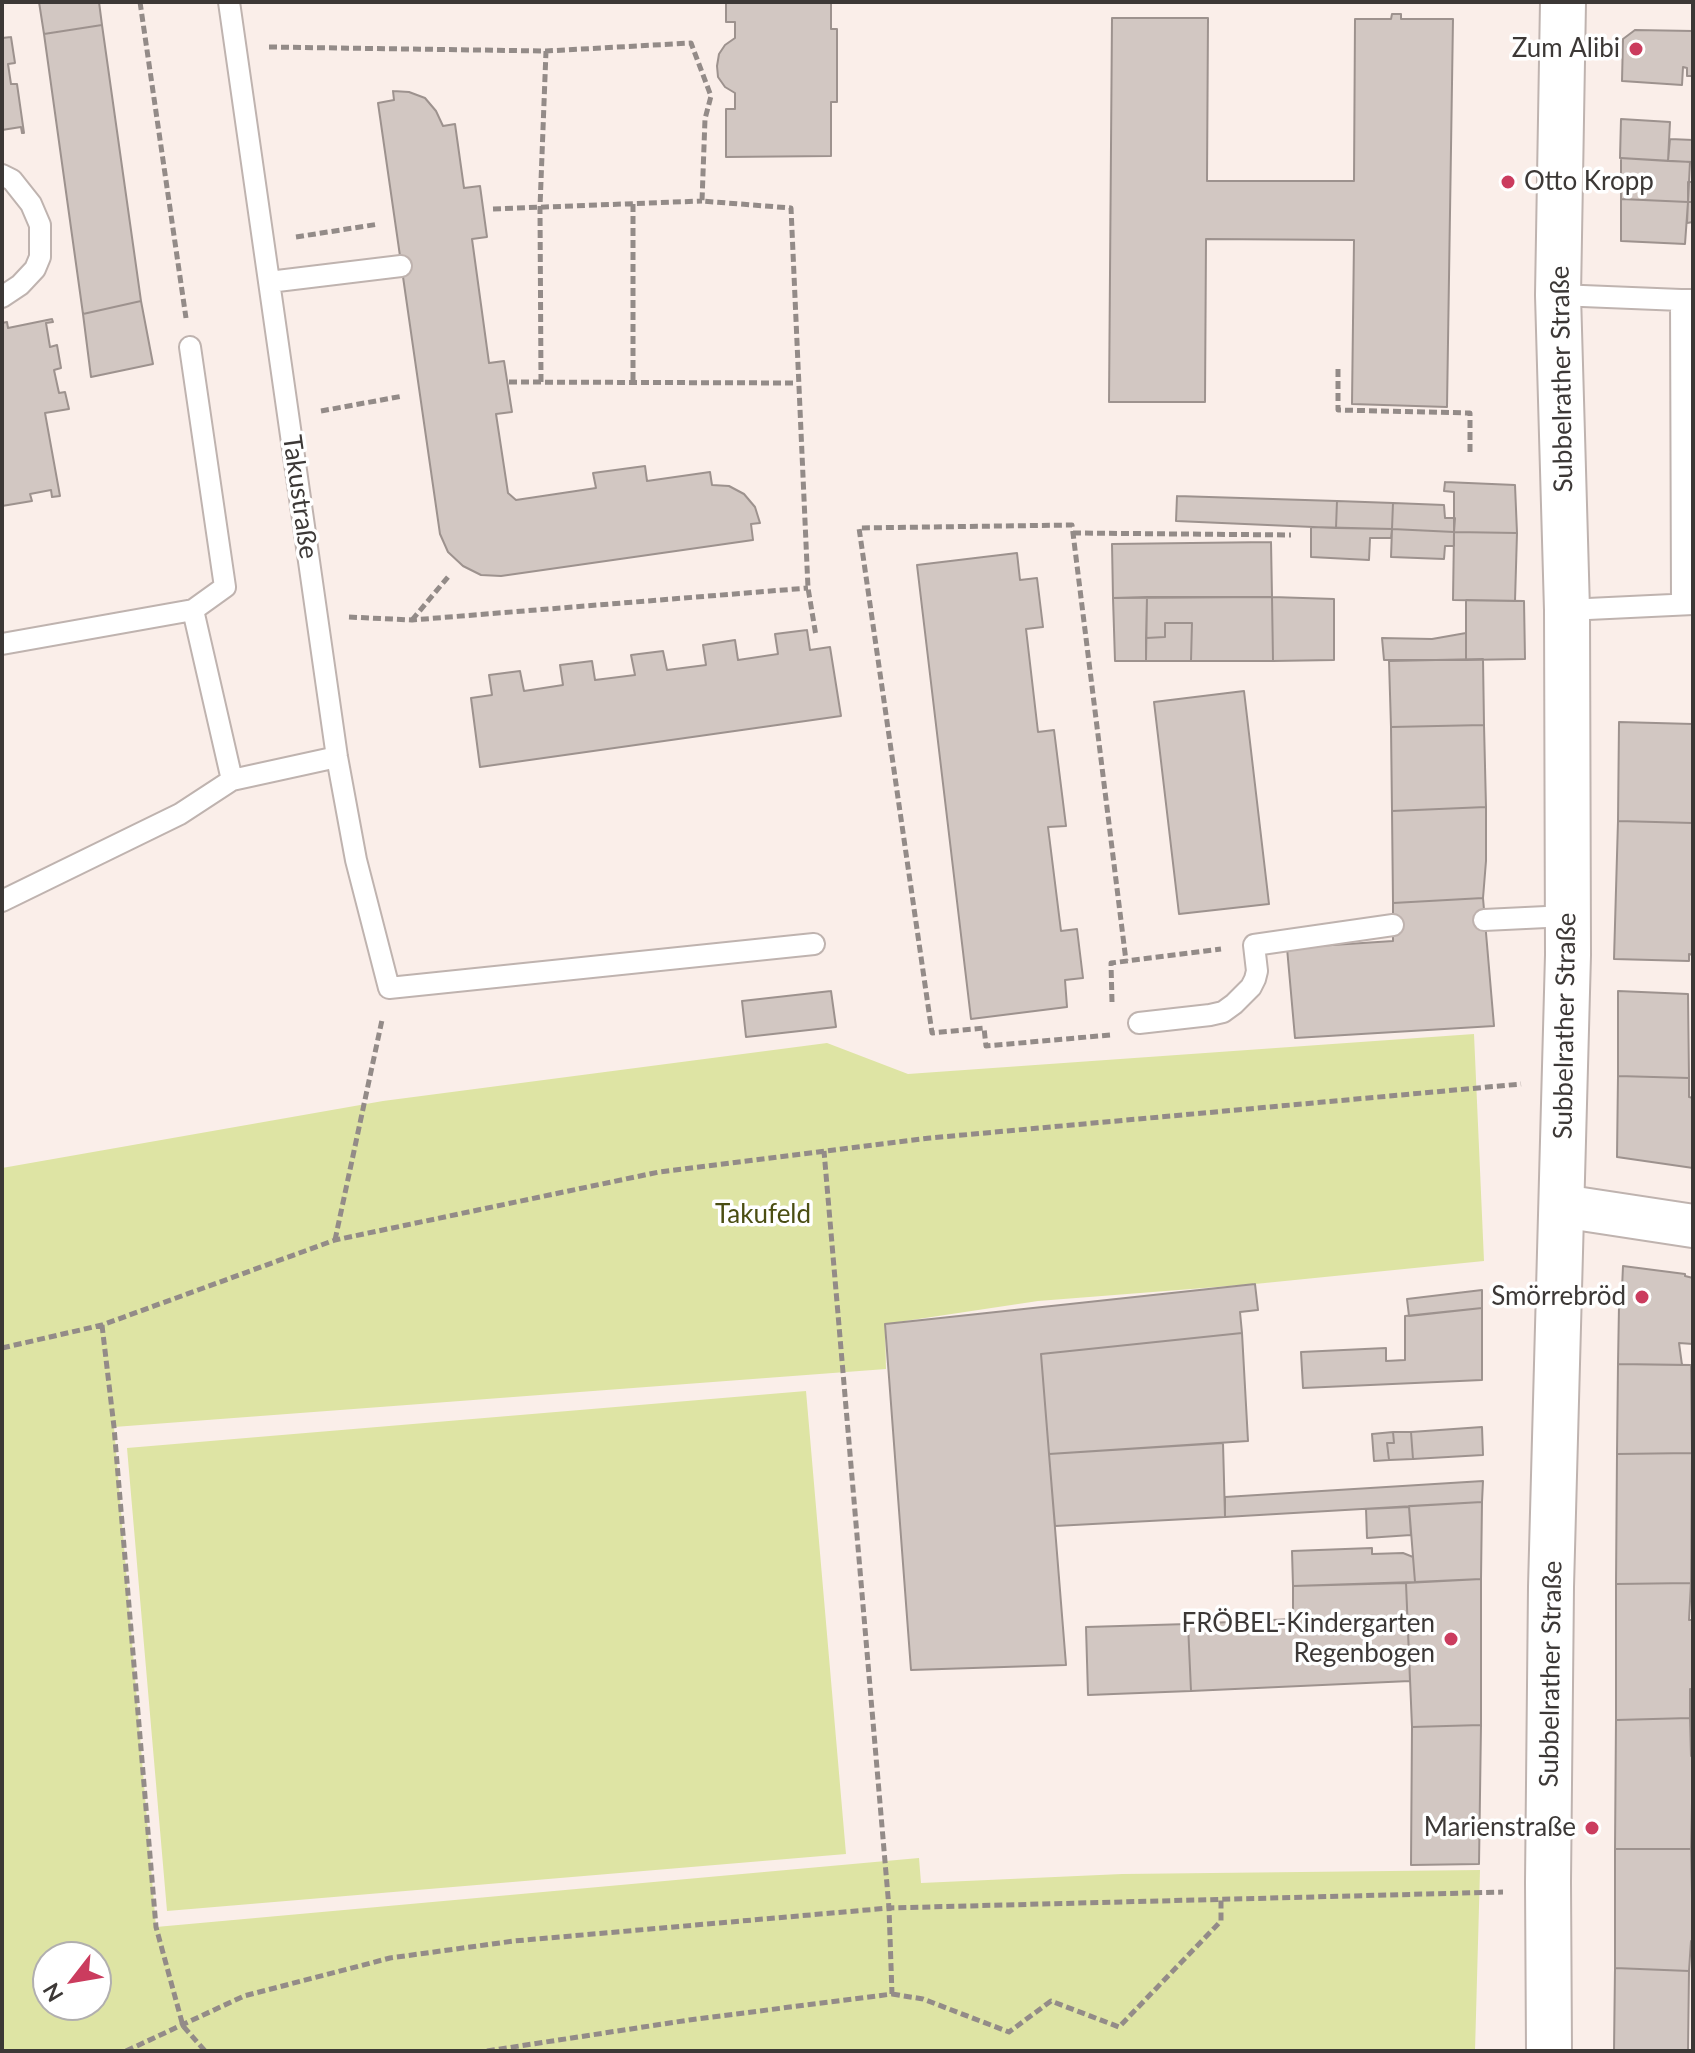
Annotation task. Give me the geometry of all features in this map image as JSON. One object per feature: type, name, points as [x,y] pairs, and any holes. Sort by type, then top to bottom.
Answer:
[{"type":"main road","name":"Subbelrather Straße","points":[[1549,2051],[1551,1587],[1566,1080],[1567,610],[1558,295],[1563,2]]},
{"type":"street","points":[[1562,1206],[1693,1226]]},
{"type":"lane","name":"Takustraße","points":[[229,2],[337,757],[356,860],[389,988]]},
{"type":"lane","points":[[2,175],[12,180],[31,204],[40,225],[40,257],[35,269],[20,285],[2,297]]},
{"type":"lane","points":[[269,282],[401,266]]},
{"type":"lane","points":[[1558,295],[1687,300],[1687,604],[1567,610]]},
{"type":"lane","points":[[2,644],[193,610],[225,587],[190,347]]},
{"type":"lane","points":[[193,610],[232,780]]},
{"type":"lane","points":[[2,901],[180,814],[232,780],[337,757]]},
{"type":"lane","points":[[1484,920],[1567,916]]},
{"type":"lane","points":[[1139,1023],[1223,1012],[1255,979],[1254,945],[1393,925]]},
{"type":"lane","points":[[389,988],[814,944]]},
{"type":"path","points":[[140,2],[190,347]]},
{"type":"path","points":[[234,46],[546,51],[691,43],[711,96],[705,119],[702,201]]},
{"type":"path","points":[[541,382],[540,207],[546,51]]},
{"type":"path","points":[[493,209],[702,201],[791,208],[808,588],[816,636]]},
{"type":"path","points":[[633,204],[633,384]]},
{"type":"path","points":[[263,243],[379,224]]},
{"type":"path","points":[[1338,369],[1338,410],[1470,413],[1470,455]]},
{"type":"path","points":[[509,382],[797,383]]},
{"type":"path","points":[[288,416],[403,396]]},
{"type":"path","points":[[1112,1020],[1112,1035],[986,1046],[984,1028],[932,1033],[859,528],[1072,525],[1126,961]]},
{"type":"path","points":[[1073,533],[1291,535]]},
{"type":"path","points":[[412,620],[448,577]]},
{"type":"path","points":[[316,616],[412,620],[808,588]]},
{"type":"path","points":[[1112,1006],[1111,963],[1254,945]]},
{"type":"path","points":[[335,1240],[389,988]]},
{"type":"path","points":[[2,1348],[102,1325],[335,1240],[659,1172],[930,1138],[1566,1080]]},
{"type":"path","points":[[824,1151],[889,1908],[892,1994]]},
{"type":"path","points":[[102,1325],[114,1427],[156,1927],[183,2026],[205,2051]]},
{"type":"path","points":[[126,2051],[244,1996],[390,1958],[514,1941],[889,1908],[1548,1891]]},
{"type":"path","points":[[487,2051],[675,2022],[892,1994],[923,1999],[1009,2032],[1051,2001],[1119,2027],[1221,1921],[1221,1900]]},
{"type":"green space","name":"Takufeld","points":[[1474,1034],[1484,1261],[1255,1284],[1038,1301],[885,1324],[886,1369],[114,1427],[156,1927],[919,1858],[921,1883],[1122,1874],[1480,1870],[1475,2051],[2,2051],[2,1168],[383,1101],[827,1043],[908,1074]]},
{"type":"green space","points":[[806,1391],[846,1854],[167,1911],[127,1448]]},
{"type":"building","points":[[39,2],[99,2],[102,25],[44,34]]},
{"type":"building","points":[[726,2],[831,2],[831,29],[837,29],[837,102],[831,102],[831,156],[726,157],[726,109],[735,109],[735,93],[725,87],[718,77],[717,66],[719,54],[735,38],[735,22],[726,22]]},
{"type":"building","points":[[1392,14],[1401,14],[1401,19],[1453,19],[1447,407],[1352,404],[1354,240],[1206,239],[1205,402],[1109,402],[1112,18],[1208,18],[1207,181],[1354,181],[1355,19],[1391,19]]},
{"type":"building","points":[[102,25],[141,301],[83,314],[44,34]]},
{"type":"building","points":[[1635,30],[1693,31],[1693,76],[1687,76],[1687,68],[1683,67],[1682,85],[1622,81],[1623,39]]},
{"type":"building","points":[[11,37],[15,63],[8,64],[11,84],[17,84],[24,133],[21,127],[2,130],[2,38]]},
{"type":"building","points":[[393,91],[409,92],[425,98],[443,126],[455,124],[464,188],[480,186],[487,237],[472,239],[489,363],[504,361],[512,412],[496,414],[508,493],[516,500],[596,488],[593,473],[645,466],[647,481],[710,472],[712,485],[729,486],[744,494],[755,507],[760,523],[751,524],[753,540],[501,576],[481,575],[463,566],[448,552],[440,534],[378,103],[394,100]]},
{"type":"building","points":[[1621,119],[1670,122],[1668,161],[1620,158]]},
{"type":"building","points":[[1670,139],[1693,140],[1693,162],[1668,161]]},
{"type":"building","points":[[1621,158],[1690,162],[1688,202],[1621,199]]},
{"type":"building","points":[[1688,182],[1693,182],[1693,202],[1688,202]]},
{"type":"building","points":[[1621,199],[1688,202],[1685,244],[1621,241]]},
{"type":"building","points":[[1688,202],[1693,202],[1693,222],[1687,223]]},
{"type":"building","points":[[141,301],[153,364],[91,377],[83,314]]},
{"type":"building","points":[[52,319],[53,322],[46,323],[50,347],[57,345],[61,368],[54,370],[59,393],[65,392],[69,409],[45,413],[60,496],[52,497],[51,490],[30,494],[32,501],[2,506],[2,323],[7,322],[8,328]]},
{"type":"building","points":[[1445,482],[1515,485],[1517,533],[1454,532],[1454,492],[1444,491]]},
{"type":"building","points":[[1177,496],[1337,501],[1336,528],[1176,521]]},
{"type":"building","points":[[1337,501],[1393,503],[1392,529],[1336,528]]},
{"type":"building","points":[[1393,503],[1444,505],[1445,518],[1455,518],[1454,532],[1392,529]]},
{"type":"building","points":[[1311,527],[1392,529],[1391,538],[1370,538],[1369,560],[1311,557]]},
{"type":"building","points":[[1392,529],[1454,532],[1454,546],[1445,546],[1444,559],[1391,557]]},
{"type":"building","points":[[1454,532],[1517,533],[1515,601],[1453,600]]},
{"type":"building","points":[[1271,542],[1272,597],[1113,598],[1112,544]]},
{"type":"building","points":[[1017,553],[1020,580],[1037,578],[1043,627],[1026,629],[1038,732],[1054,730],[1066,826],[1048,827],[1061,931],[1077,929],[1083,978],[1065,980],[1067,1007],[971,1019],[917,565]]},
{"type":"building","points":[[1147,597],[1146,661],[1115,661],[1113,598]]},
{"type":"building","points":[[1147,597],[1272,597],[1273,661],[1191,661],[1192,623],[1165,623],[1165,637],[1146,638]]},
{"type":"building","points":[[1272,597],[1334,599],[1334,660],[1273,661]]},
{"type":"building","points":[[1466,600],[1524,601],[1525,659],[1466,660]]},
{"type":"building","points":[[1165,623],[1192,623],[1191,661],[1146,661],[1146,638],[1165,637]]},
{"type":"building","points":[[807,630],[810,650],[830,647],[841,716],[480,767],[471,698],[492,695],[489,675],[520,671],[524,691],[563,685],[560,665],[592,661],[595,680],[635,675],[631,655],[663,651],[667,670],[706,665],[703,645],[735,640],[738,660],[778,654],[775,634]]},
{"type":"building","points":[[1466,633],[1466,660],[1384,660],[1382,638],[1432,639]]},
{"type":"building","points":[[1483,659],[1484,725],[1391,727],[1389,661]]},
{"type":"building","points":[[1244,691],[1269,904],[1179,914],[1154,702]]},
{"type":"building","points":[[1619,722],[1693,724],[1693,823],[1618,821]]},
{"type":"building","points":[[1484,725],[1486,807],[1392,811],[1391,727]]},
{"type":"building","points":[[1486,807],[1483,898],[1393,903],[1392,811]]},
{"type":"building","points":[[1618,821],[1693,823],[1693,955],[1689,954],[1689,961],[1614,959]]},
{"type":"building","points":[[1483,898],[1494,1026],[1295,1038],[1287,948],[1393,941],[1393,903]]},
{"type":"building","points":[[831,991],[836,1027],[746,1037],[742,1001]]},
{"type":"building","points":[[1618,991],[1688,994],[1689,1078],[1618,1076]]},
{"type":"building","points":[[1618,1076],[1689,1078],[1689,1097],[1693,1098],[1693,1168],[1617,1157]]},
{"type":"building","points":[[1623,1266],[1685,1274],[1693,1278],[1693,1344],[1679,1343],[1682,1365],[1618,1364],[1619,1306],[1615,1306],[1618,1289],[1622,1289]]},
{"type":"building","points":[[1255,1284],[1258,1310],[1240,1312],[1242,1333],[1041,1354],[1066,1665],[911,1670],[885,1324]]},
{"type":"building","points":[[1482,1290],[1482,1308],[1409,1316],[1407,1299]]},
{"type":"building","points":[[1482,1308],[1482,1380],[1303,1388],[1301,1352],[1386,1348],[1386,1361],[1405,1360],[1405,1316]]},
{"type":"building","points":[[1242,1333],[1248,1441],[1049,1454],[1041,1354]]},
{"type":"building","points":[[1618,1364],[1691,1365],[1692,1453],[1617,1454]]},
{"type":"building","points":[[1482,1427],[1483,1455],[1413,1459],[1411,1432]]},
{"type":"building","points":[[1393,1432],[1394,1443],[1387,1443],[1389,1460],[1374,1461],[1372,1434]]},
{"type":"building","points":[[1393,1432],[1411,1432],[1413,1459],[1389,1460],[1387,1443],[1394,1443]]},
{"type":"building","points":[[1223,1443],[1225,1517],[1055,1526],[1049,1454]]},
{"type":"building","points":[[1692,1453],[1691,1583],[1616,1584],[1617,1454]]},
{"type":"building","points":[[1483,1481],[1482,1502],[1225,1517],[1225,1497]]},
{"type":"building","points":[[1482,1502],[1481,1579],[1415,1582],[1409,1506]]},
{"type":"building","points":[[1409,1507],[1411,1535],[1367,1538],[1366,1509]]},
{"type":"building","points":[[1372,1548],[1372,1554],[1403,1553],[1413,1557],[1415,1582],[1293,1586],[1292,1551]]},
{"type":"building","points":[[1481,1579],[1481,1725],[1412,1727],[1406,1583]]},
{"type":"building","points":[[1406,1583],[1410,1681],[1191,1691],[1188,1624],[1293,1619],[1293,1586]]},
{"type":"building","points":[[1691,1583],[1689,1620],[1693,1620],[1693,1689],[1690,1689],[1690,1718],[1616,1720],[1616,1584]]},
{"type":"building","points":[[1188,1624],[1191,1691],[1088,1695],[1086,1627]]},
{"type":"building","points":[[1690,1718],[1693,1756],[1691,1849],[1615,1849],[1616,1720]]},
{"type":"building","points":[[1481,1725],[1479,1864],[1411,1865],[1412,1727]]},
{"type":"building","points":[[1615,1849],[1691,1849],[1693,1941],[1689,1971],[1615,1968]]},
{"type":"building","points":[[1615,1968],[1689,1971],[1688,2051],[1614,2051]]},
{"type":"place","name":"Zum Alibi","points":[[1636,49]]},
{"type":"place","name":"Otto Kropp","points":[[1508,182]]},
{"type":"place","name":"Smörrebröd","points":[[1642,1297]]},
{"type":"place","name":"FRÖBEL-Kindergarten Regenbogen","points":[[1451,1639]]},
{"type":"place","name":"Marienstraße","points":[[1592,1828]]}]
